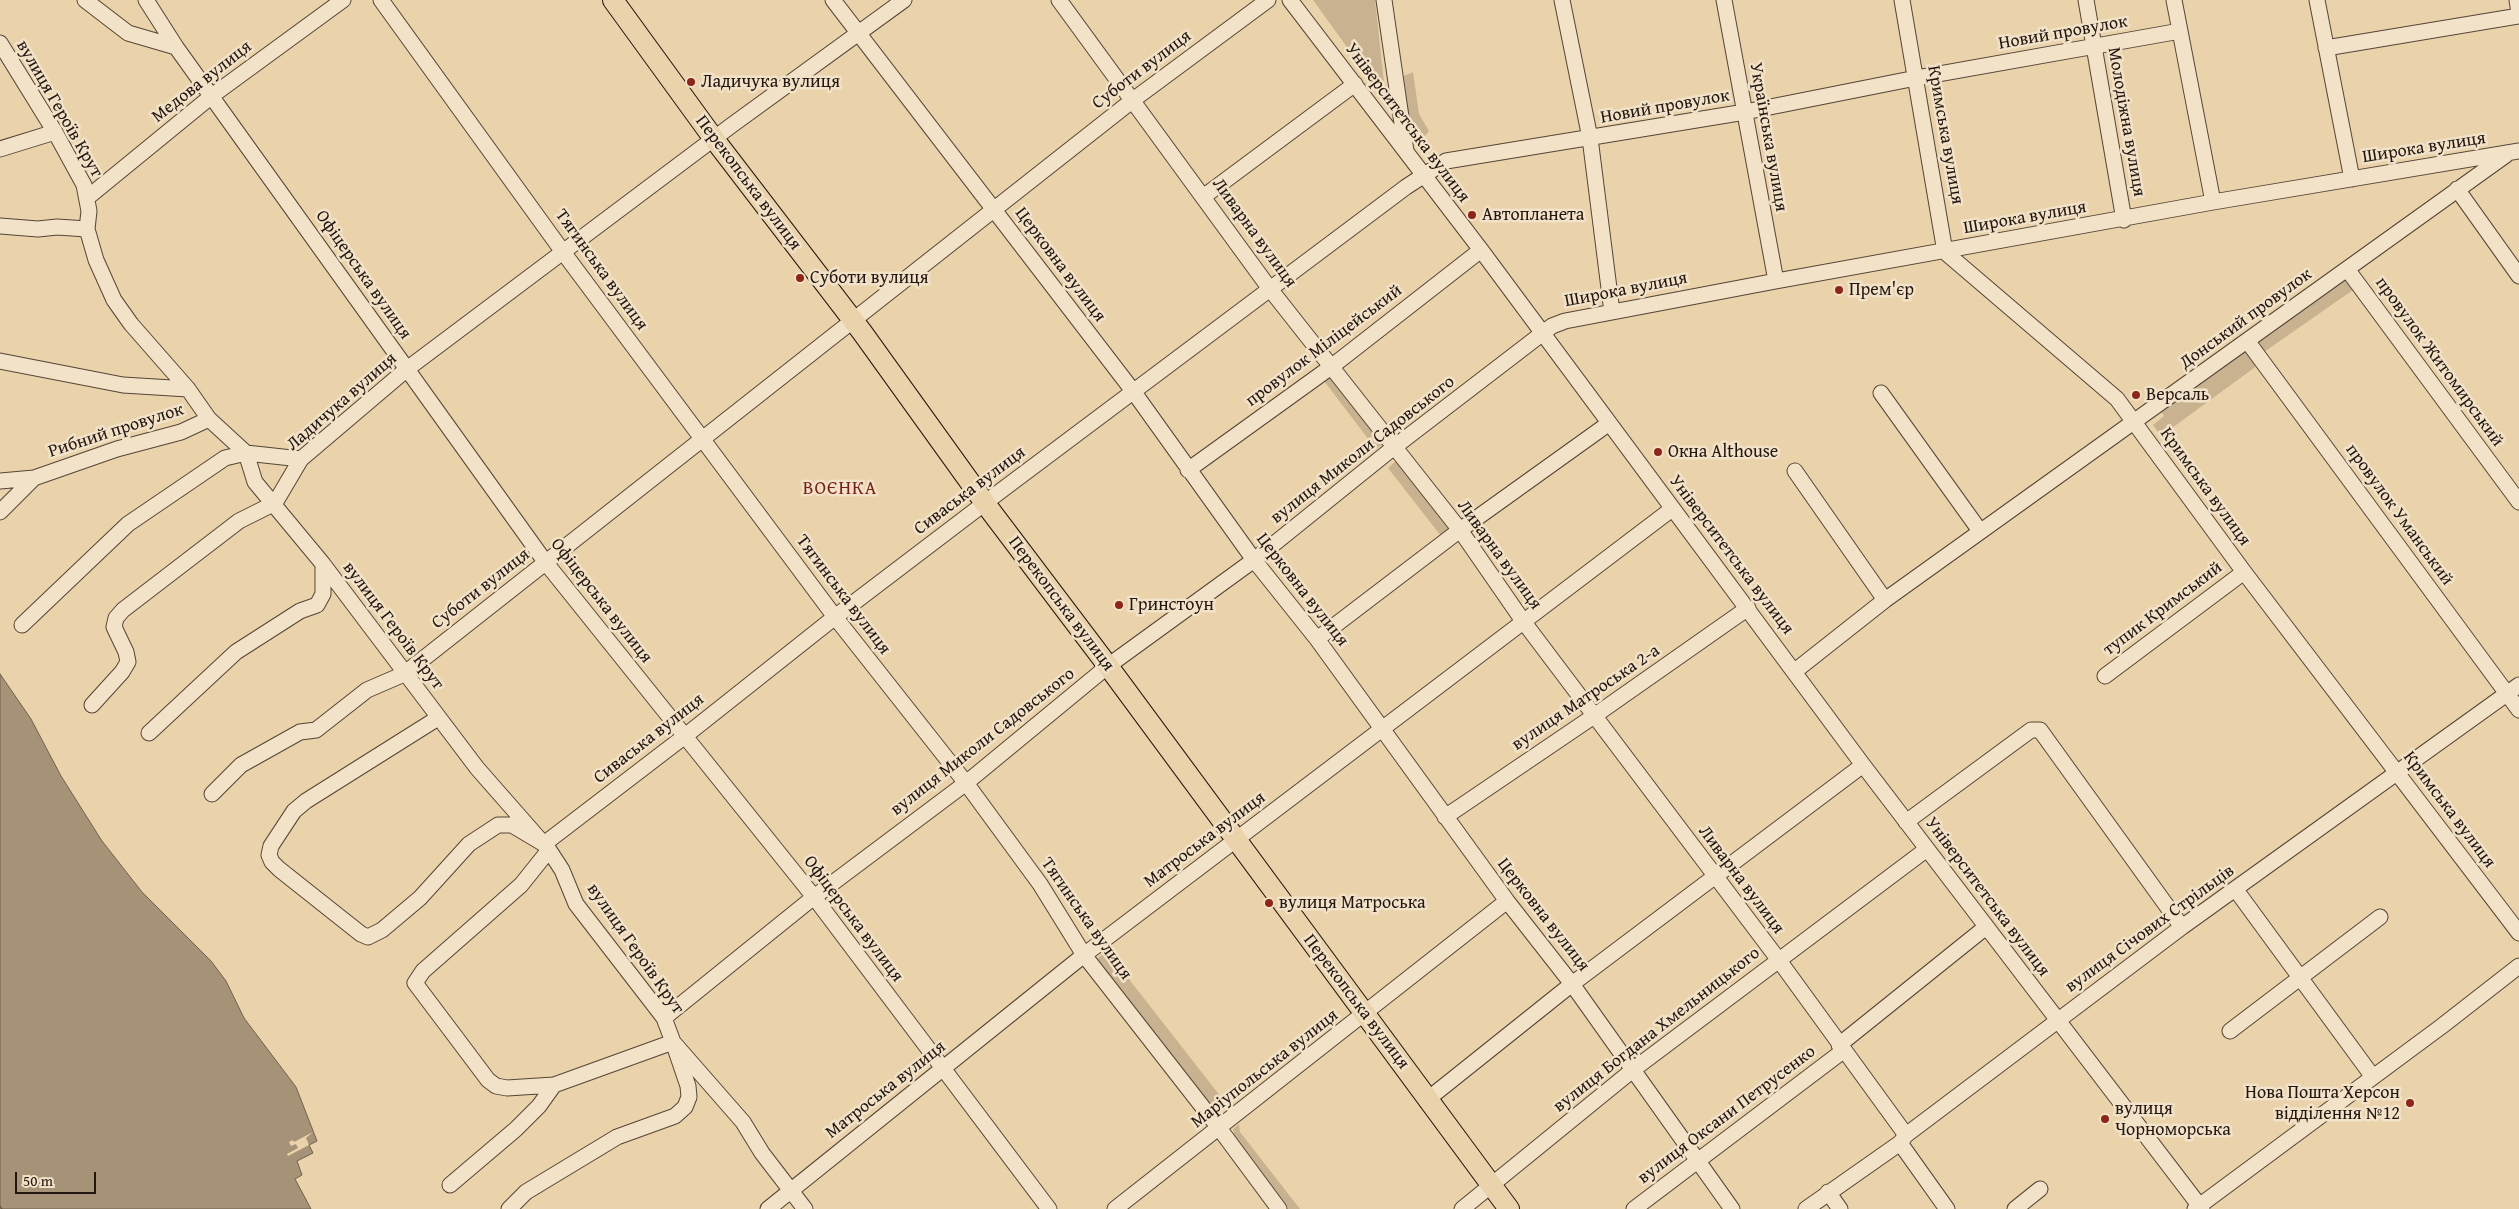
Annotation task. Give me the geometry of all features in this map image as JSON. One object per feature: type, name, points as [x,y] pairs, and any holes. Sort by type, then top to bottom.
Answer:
[{"type":"main road","name":"Перекопська вулиця","points":[[613,0],[714,138],[853,321],[985,503],[1108,666],[1509,1209]]},
{"type":"street","points":[[85,0],[128,33],[176,47]]},
{"type":"street","name":"Офіцерська вулиця","points":[[146,0],[176,47],[213,95],[546,562],[814,897],[1049,1209]]},
{"type":"street","name":"Медова вулиця","points":[[87,198],[213,95],[344,0]]},
{"type":"street","name":"Тягинська вулиця","points":[[381,0],[702,439],[835,617],[966,783],[1040,884],[1084,954],[1219,1128],[1279,1209]]},
{"type":"street","name":"Церковна вулиця","points":[[833,0],[1133,391],[1254,560],[1317,639],[1507,901],[1572,984],[1732,1209]]},
{"type":"street","name":"Ладичука вулиця","points":[[275,503],[301,459],[408,369],[714,138],[904,0]]},
{"type":"street","name":"Ливарна вулиця","points":[[1059,0],[1204,196],[1270,289],[1393,448],[1460,530],[1523,621],[1778,959],[1903,1139],[1947,1209]]},
{"type":"street","name":"Суботи вулиця","points":[[212,794],[241,764],[300,732],[316,730],[367,690],[404,674],[1132,100],[1268,0]]},
{"type":"street","name":"Університетська вулиця","points":[[1290,0],[1481,250],[1608,424],[1748,608],[1863,765],[2199,1208]]},
{"type":"street","points":[[1384,0],[1407,153]]},
{"type":"street","points":[[1562,0],[1590,138],[1612,312]]},
{"type":"street","name":"Українська вулиця","points":[[1724,0],[1776,281]]},
{"type":"street","name":"Кримська вулиця","points":[[1902,0],[1945,252],[2117,399],[2244,572],[2519,933]]},
{"type":"street","name":"Молодіжна вулиця","points":[[2086,0],[2124,220]]},
{"type":"street","points":[[2174,0],[2213,202]]},
{"type":"street","points":[[2317,0],[2352,179]]},
{"type":"street","points":[[2326,48],[2519,15],[2517,0]]},
{"type":"street","name":"Новий провулок","points":[[1423,175],[1446,161],[1744,112],[1916,78],[2180,31]]},
{"type":"street","name":"вулиця Героїв Крут","points":[[0,43],[55,132],[84,185],[89,212],[87,228],[96,260],[114,300],[131,324],[188,389],[209,419],[246,453],[256,482],[324,564],[404,674],[477,768],[546,847],[562,870],[576,904],[664,1018],[673,1042],[743,1122],[762,1153],[806,1209]]},
{"type":"street","points":[[1204,196],[1355,84]]},
{"type":"street","points":[[0,149],[55,132]]},
{"type":"street","name":"Широка вулиця","points":[[1542,334],[1559,322],[1776,281],[2124,220],[2213,202],[2514,152]]},
{"type":"street","name":"Донський провулок","points":[[1795,672],[1885,600],[1980,531],[2248,342],[2457,189],[2514,152]]},
{"type":"street","name":"Сиваська вулиця","points":[[554,1085],[507,1088],[496,1086],[488,1080],[415,983],[423,972],[521,885],[546,847],[685,736],[835,617],[1133,391],[1423,175]]},
{"type":"street","points":[[2457,189],[2519,276]]},
{"type":"street","points":[[0,226],[38,229],[57,227],[87,228]]},
{"type":"street","name":"провулок Міліцейський","points":[[1188,470],[1331,367],[1481,250]]},
{"type":"street","name":"провулок Житомирський","points":[[2347,269],[2519,502]]},
{"type":"street","name":"вулиця Миколи Садовського","points":[[664,1018],[814,897],[966,783],[1108,666],[1254,560],[1393,448],[1542,334]]},
{"type":"street","name":"провулок Уманський","points":[[2248,342],[2513,689],[2519,710]]},
{"type":"street","points":[[0,361],[123,385],[188,389]]},
{"type":"street","points":[[1880,393],[1980,531]]},
{"type":"street","name":"Рибний провулок","points":[[0,481],[34,478],[117,449],[181,432],[209,419]]},
{"type":"street","points":[[1317,639],[1460,530],[1608,424]]},
{"type":"street","points":[[22,625],[128,524],[225,458],[246,453],[301,459]]},
{"type":"street","points":[[1795,471],[1885,600]]},
{"type":"street","name":"Рибний провулок","points":[[0,512],[34,478]]},
{"type":"street","points":[[92,705],[122,672],[128,662],[126,652],[114,627],[116,618],[123,610],[239,521],[275,503]]},
{"type":"street","name":"Матроська вулиця","points":[[768,1209],[790,1189],[944,1069],[1084,954],[1672,509]]},
{"type":"street","points":[[149,733],[236,652],[300,612],[317,605],[323,594],[324,564]]},
{"type":"street","name":"тупик Кримський","points":[[2105,676],[2244,572]]},
{"type":"street","name":"вулиця Матроська 2-а","points":[[1445,817],[1748,608]]},
{"type":"street","name":"вулиця Січових Стрільців","points":[[1806,1209],[1903,1139],[2057,1020],[2182,928],[2513,689]]},
{"type":"street","points":[[438,718],[306,801],[294,812],[271,846],[269,855],[272,862],[361,934],[368,937],[382,930],[420,898],[469,844],[498,825],[512,825],[546,847]]},
{"type":"street","name":"Університетська вулиця","points":[[1906,822],[2031,730],[2040,730],[2182,928]]},
{"type":"street","points":[[1428,1099],[1572,984],[1863,765]]},
{"type":"street","name":"вулиця Богдана Хмельницького","points":[[1462,1209],[1634,1069],[1778,959],[1927,849]]},
{"type":"street","points":[[2236,890],[2373,1077]]},
{"type":"street","name":"Маріупольська вулиця","points":[[1116,1209],[1507,901]]},
{"type":"street","points":[[2230,1031],[2380,917]]},
{"type":"street","name":"вулиця Оксани Петрусенко","points":[[1634,1209],[1841,1048],[1986,926]]},
{"type":"street","points":[[2199,1208],[2519,966]]},
{"type":"street","points":[[450,1184],[516,1129],[539,1106],[554,1085],[673,1042],[688,1086],[689,1097],[685,1108],[675,1116],[617,1137],[526,1192],[509,1209]]},
{"type":"street","points":[[2015,1209],[2040,1189]]},
{"type":"street","points":[[1828,1192],[1840,1209]]},
{"type":"shaded area","points":[[1313,0],[1375,0],[1386,101]]},
{"type":"shaded area","points":[[1413,72],[1419,114],[1429,131],[1425,136],[1412,127],[1408,114],[1404,76]]},
{"type":"shaded area","points":[[2345,280],[2353,290],[2264,352],[2257,342]]},
{"type":"shaded area","points":[[2246,349],[2258,365],[2161,436],[2153,425],[2164,416],[2161,412]]},
{"type":"shaded area","points":[[1330,376],[1383,444],[1376,449],[1324,381]]},
{"type":"shaded area","points":[[1397,460],[1452,528],[1441,536],[1388,468]]},
{"type":"shaded area","points":[[0,674],[31,719],[61,776],[102,841],[142,892],[211,961],[226,981],[244,1018],[296,1087],[317,1141],[309,1145],[313,1153],[297,1161],[302,1175],[295,1179],[311,1209],[0,1209]]},
{"type":"shaded area","points":[[1107,951],[1228,1106],[1217,1114],[1094,961]]},
{"type":"shaded area","points":[[1239,1124],[1240,1132],[1300,1209],[1284,1209],[1236,1144],[1233,1129]]},
{"type":"pier","points":[[313,1132],[306,1138],[309,1145],[288,1156],[287,1154],[298,1148],[296,1144],[291,1146],[289,1142],[293,1140],[294,1142]]},
{"type":"place","name":"Ладичука вулиця","points":[[691,82]]},
{"type":"place","name":"Автопланета","points":[[1472,215]]},
{"type":"place","name":"Суботи вулиця","points":[[800,278]]},
{"type":"place","name":"Прем'єр","points":[[1839,290]]},
{"type":"place","name":"Версаль","points":[[2136,395]]},
{"type":"place","name":"Окна Althouse","points":[[1658,452]]},
{"type":"place","name":"Гринстоун","points":[[1119,605]]},
{"type":"place","name":"вулиця Матроська","points":[[1269,903]]},
{"type":"place","name":"Нова Пошта Херсон відділення №12","points":[[2410,1103]]},
{"type":"place","name":"вулиця Чорноморська","points":[[2105,1119]]},
{"type":"district","name":"ВОЄНКА","points":[[840,489]]}]
